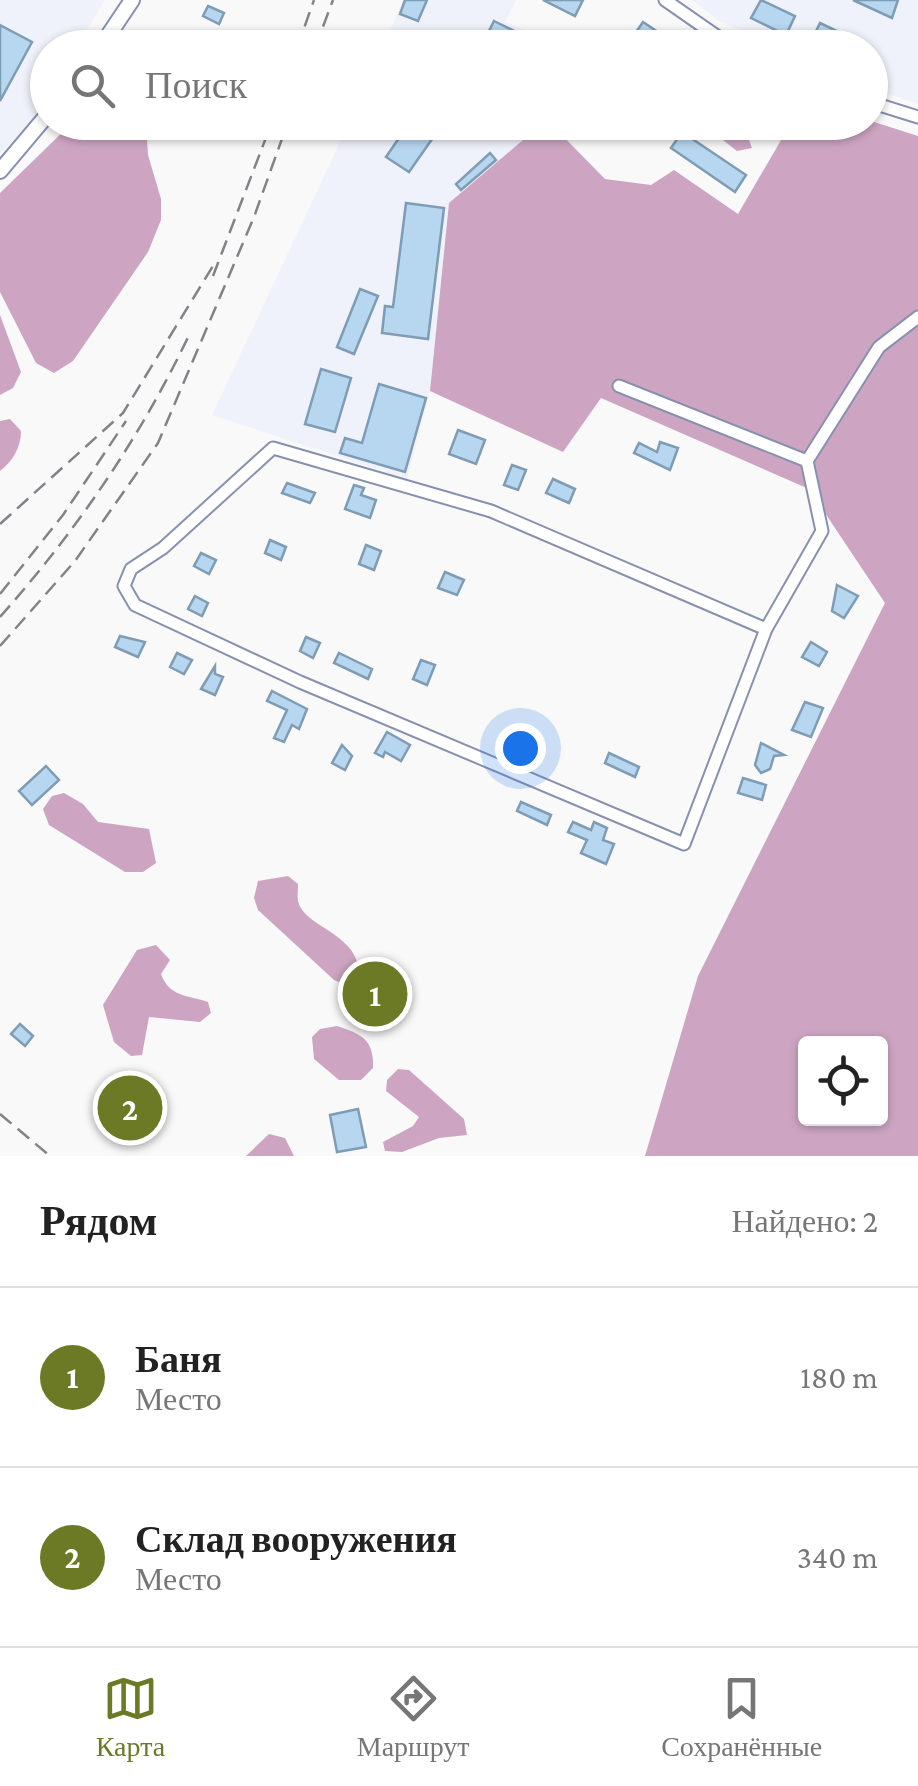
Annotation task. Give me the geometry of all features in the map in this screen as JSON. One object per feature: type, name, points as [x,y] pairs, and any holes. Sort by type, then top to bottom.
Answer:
[{"type":"street","points":[[112,30],[132,0]]},
{"type":"street","points":[[666,0],[708,30]]},
{"type":"street","points":[[888,108],[918,117]]},
{"type":"street","points":[[0,171],[30,135]]},
{"type":"street","points":[[766,629],[490,511],[273,448],[163,548],[131,569],[124,586],[135,605],[283,674],[684,844],[766,629],[822,531],[806,461],[879,347],[918,318]]},
{"type":"street","points":[[619,386],[806,461]]},
{"type":"shaded area","points":[[0,0],[105,0],[86,30],[30,30],[30,122],[0,154]]},
{"type":"shaded area","points":[[403,0],[516,0],[505,22],[523,30],[390,30]]},
{"type":"shaded area","points":[[692,0],[918,0],[918,104],[888,94],[888,30],[740,30],[719,21]]},
{"type":"shaded area","points":[[888,126],[918,136],[918,1156],[645,1156],[698,976],[885,603],[809,489],[601,398],[563,452],[430,391],[449,203],[523,140],[567,140],[605,179],[651,185],[674,170],[738,214],[781,140],[888,140]]},
{"type":"shaded area","points":[[55,140],[147,140],[161,199],[161,220],[148,252],[73,361],[54,373],[36,363],[0,292],[0,193]]},
{"type":"shaded area","points":[[341,140],[523,140],[449,203],[430,391],[407,479],[212,415]]},
{"type":"shaded area","points":[[723,140],[749,140],[752,148],[737,151]]},
{"type":"shaded area","points":[[0,315],[21,372],[13,388],[0,395]]},
{"type":"shaded area","points":[[10,419],[21,431],[20,443],[0,471],[0,421]]},
{"type":"shaded area","points":[[64,793],[83,804],[98,822],[149,829],[156,863],[143,872],[125,872],[49,825],[43,809],[52,796]]},
{"type":"shaded area","points":[[288,876],[298,884],[302,910],[339,938],[355,956],[359,969],[354,979],[344,984],[334,980],[258,910],[254,898],[258,881]]},
{"type":"shaded area","points":[[156,945],[170,960],[161,974],[164,982],[180,994],[208,1002],[211,1013],[200,1022],[149,1017],[142,1055],[131,1056],[114,1042],[103,1005],[137,950]]},
{"type":"shaded area","points":[[337,1026],[360,1035],[369,1045],[373,1068],[361,1080],[339,1080],[314,1059],[312,1037],[320,1029]]},
{"type":"shaded area","points":[[398,1069],[409,1070],[464,1119],[467,1135],[439,1138],[402,1152],[385,1151],[383,1142],[413,1126],[419,1117],[386,1091],[387,1080]]},
{"type":"shaded area","points":[[269,1134],[285,1138],[294,1156],[246,1156]]},
{"type":"building","points":[[405,0],[427,0],[418,21],[400,14]]},
{"type":"building","points":[[543,0],[583,0],[575,16]]},
{"type":"building","points":[[761,0],[795,16],[788,30],[776,30],[751,18]]},
{"type":"building","points":[[853,0],[898,0],[892,18]]},
{"type":"building","points":[[208,6],[224,13],[219,24],[203,16]]},
{"type":"building","points":[[494,21],[512,30],[490,30]]},
{"type":"building","points":[[643,22],[655,30],[638,30]]},
{"type":"building","points":[[820,23],[835,30],[817,30]]},
{"type":"building","points":[[0,25],[30,41],[30,46],[0,101]]},
{"type":"building","points":[[398,140],[431,140],[409,172],[386,157]]},
{"type":"building","points":[[676,140],[694,140],[746,175],[735,192],[671,148]]},
{"type":"building","points":[[490,153],[496,160],[461,190],[456,184]]},
{"type":"building","points":[[406,203],[444,208],[428,339],[382,333],[385,306],[393,307]]},
{"type":"building","points":[[360,289],[378,296],[354,354],[337,347]]},
{"type":"building","points":[[321,369],[351,378],[335,432],[305,424]]},
{"type":"building","points":[[379,384],[426,398],[405,472],[340,453],[345,438],[362,443]]},
{"type":"building","points":[[458,430],[485,440],[476,464],[449,454]]},
{"type":"building","points":[[660,442],[678,448],[670,470],[634,453],[639,443],[657,452]]},
{"type":"building","points":[[512,465],[526,470],[518,490],[504,485]]},
{"type":"building","points":[[553,479],[575,489],[569,503],[546,493]]},
{"type":"building","points":[[287,483],[315,493],[310,503],[282,493]]},
{"type":"building","points":[[354,485],[364,488],[361,495],[376,500],[370,518],[345,509]]},
{"type":"building","points":[[270,540],[286,547],[281,560],[265,553]]},
{"type":"building","points":[[366,545],[381,551],[374,570],[359,564]]},
{"type":"building","points":[[201,553],[216,560],[209,574],[194,566]]},
{"type":"building","points":[[445,572],[464,580],[457,595],[438,588]]},
{"type":"building","points":[[837,585],[858,596],[844,618],[832,611]]},
{"type":"building","points":[[195,596],[208,603],[202,616],[188,609]]},
{"type":"building","points":[[120,636],[145,642],[138,657],[115,647]]},
{"type":"building","points":[[306,637],[320,643],[313,658],[300,651]]},
{"type":"building","points":[[811,642],[827,652],[819,666],[802,657]]},
{"type":"building","points":[[177,653],[192,660],[184,674],[170,667]]},
{"type":"building","points":[[339,653],[372,669],[368,679],[334,663]]},
{"type":"building","points":[[421,660],[435,665],[427,685],[413,679]]},
{"type":"building","points":[[215,666],[215,674],[223,677],[215,695],[201,689]]},
{"type":"building","points":[[272,691],[307,709],[299,729],[292,725],[284,742],[274,738],[287,710],[267,701]]},
{"type":"building","points":[[805,702],[823,708],[811,737],[792,730]]},
{"type":"building","points":[[387,732],[410,745],[401,761],[385,752],[383,757],[375,753]]},
{"type":"building","points":[[761,743],[784,755],[774,756],[770,769],[761,773],[755,765]]},
{"type":"building","points":[[342,745],[352,756],[345,770],[332,763]]},
{"type":"building","points":[[609,753],[639,767],[635,777],[605,763]]},
{"type":"building","points":[[46,766],[59,780],[32,805],[19,791]]},
{"type":"building","points":[[743,778],[766,785],[762,800],[738,793]]},
{"type":"building","points":[[521,802],[551,815],[547,825],[517,811]]},
{"type":"building","points":[[573,822],[591,830],[594,822],[607,828],[603,840],[614,844],[606,864],[581,853],[587,840],[568,832]]},
{"type":"building","points":[[370,980],[389,997],[379,1008],[360,992]]},
{"type":"building","points":[[20,1024],[33,1036],[25,1046],[11,1034]]},
{"type":"building","points":[[136,1090],[161,1112],[137,1138],[112,1116]]},
{"type":"building","points":[[358,1109],[366,1147],[337,1152],[330,1115]]},
{"type":"railway","points":[[303,30],[314,0]]},
{"type":"railway","points":[[322,30],[333,0]]},
{"type":"railway","points":[[213,276],[265,140]]},
{"type":"railway","points":[[0,646],[75,561],[158,443],[254,217],[282,140]]},
{"type":"railway","points":[[0,524],[123,413],[216,261]]},
{"type":"railway","points":[[0,617],[106,481],[151,408],[191,331]]},
{"type":"railway","points":[[0,594],[63,515],[126,421]]},
{"type":"railway","points":[[0,1114],[50,1156]]},
{"type":"place","name":"Баня","points":[[375,994]]},
{"type":"place","name":"Склад вооружения","points":[[130,1108]]}]
